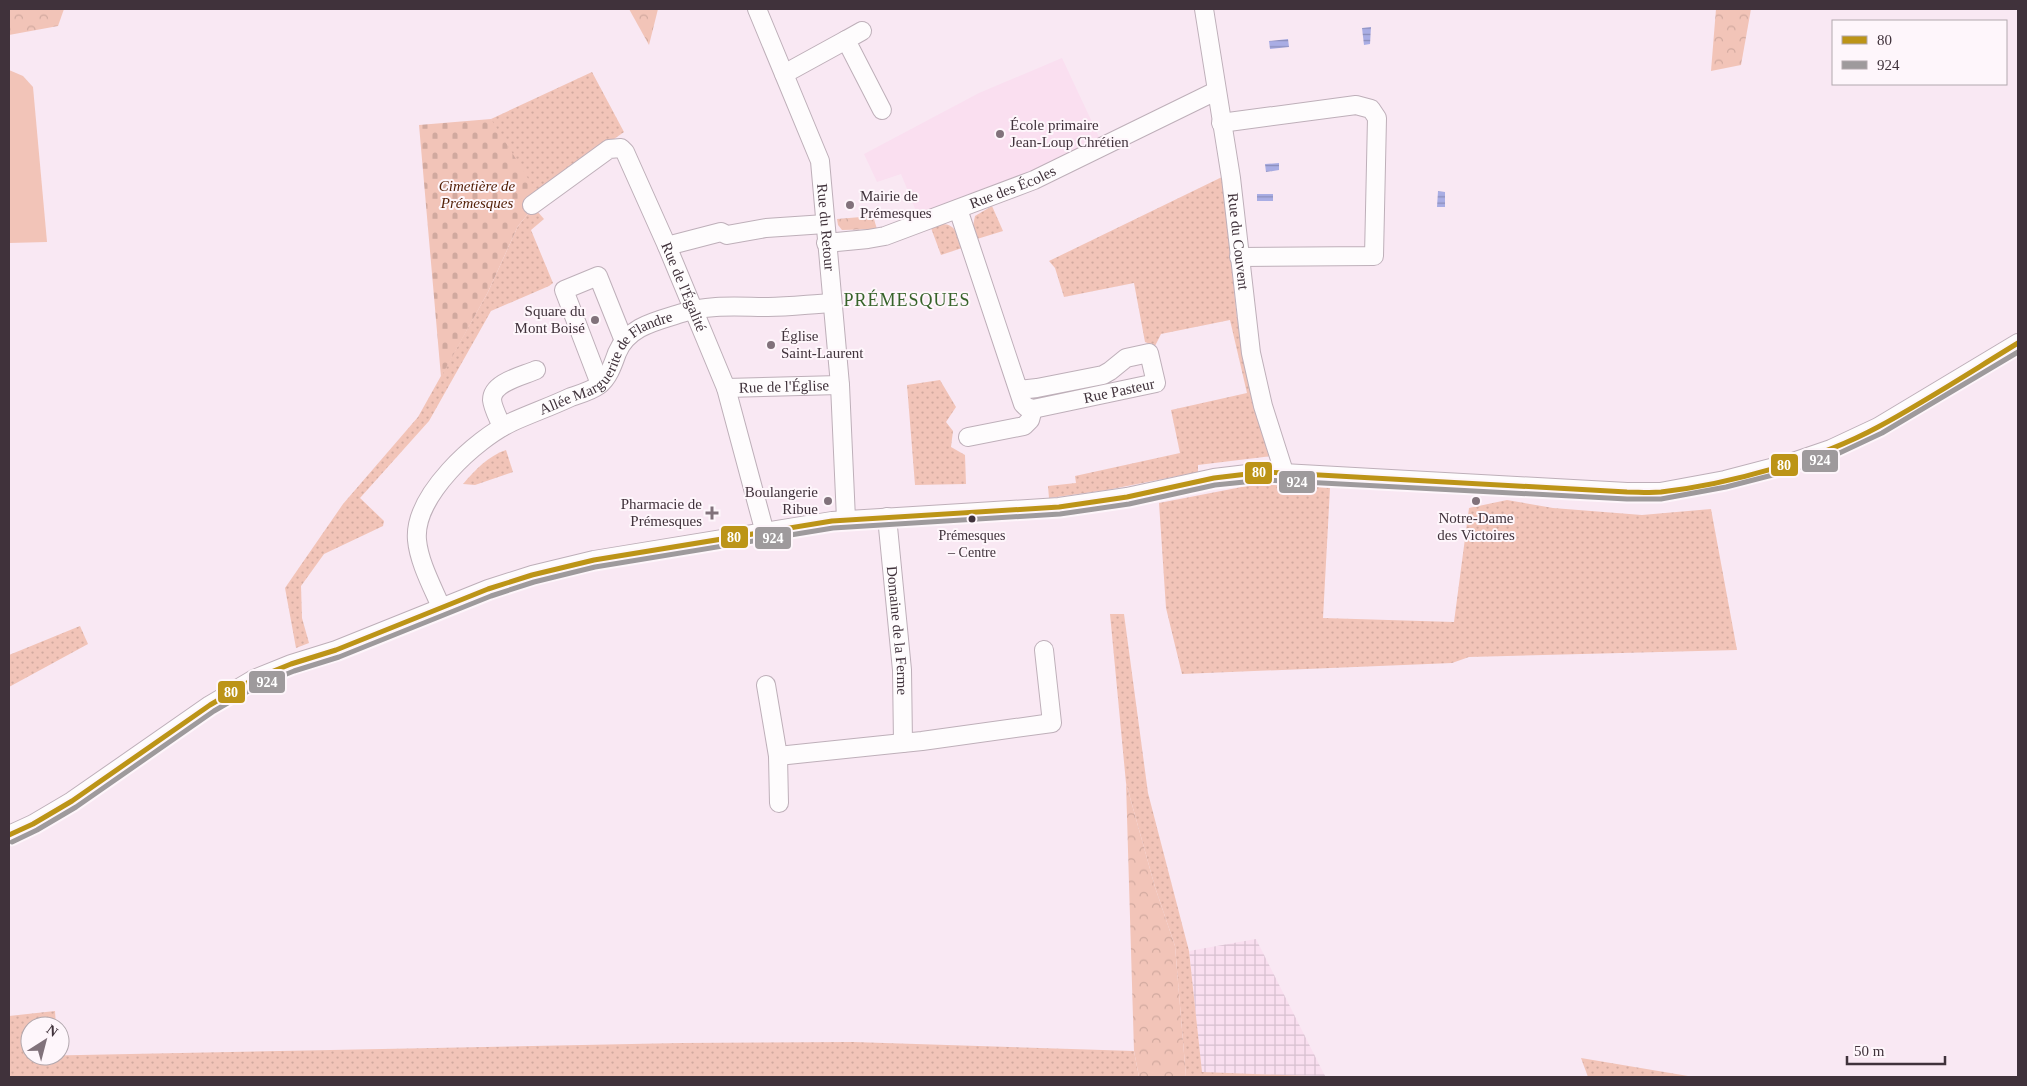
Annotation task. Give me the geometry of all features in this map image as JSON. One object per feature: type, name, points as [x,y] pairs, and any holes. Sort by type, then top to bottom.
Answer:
[{"type":"street","name":"Rue du Retour","points":[[757,9],[820,161],[840,385],[846,519]]},
{"type":"street","name":"Rue du Couvent","points":[[1204,9],[1231,178],[1248,334],[1255,373],[1284,472]]},
{"type":"street","points":[[784,74],[862,31]]},
{"type":"street","points":[[846,40],[882,110]]},
{"type":"street","name":"Rue des Écoles","points":[[826,243],[885,236],[1034,180],[1216,91]]},
{"type":"street","points":[[1221,123],[1356,105],[1371,109],[1376,118],[1374,256],[1239,257]]},
{"type":"street","name":"Rue de l'Égalité","points":[[532,205],[609,149],[621,148],[628,156],[726,388],[765,533]]},
{"type":"street","points":[[958,209],[1019,390],[1025,406],[1033,409],[1030,420],[1024,426],[968,437]]},
{"type":"street","points":[[667,246],[721,232],[727,235],[766,228],[825,224]]},
{"type":"street","points":[[600,384],[564,290],[598,276],[624,341]]},
{"type":"street","name":"Allée Marguerite de Flandre","points":[[441,607],[418,547],[416,529],[420,512],[428,498],[462,458],[484,439],[502,427],[600,384],[611,370],[627,336],[638,328],[694,310],[832,303]]},
{"type":"street","points":[[9,835],[33,824],[72,800],[210,705],[249,682],[291,664],[350,645],[441,607],[516,580],[568,566],[846,519],[1059,507],[1127,497],[1214,478],[1250,473],[1284,472],[1627,492],[1660,492],[1782,465],[1844,444],[1895,417],[2018,342]]},
{"type":"street","name":"Rue Pasteur","points":[[1019,390],[1103,375],[1126,358],[1148,353],[1156,384],[1033,409]]},
{"type":"street","points":[[502,427],[492,400],[496,389],[536,370]]},
{"type":"street","name":"Rue de l'Église","points":[[726,388],[840,385]]},
{"type":"street","name":"Domaine de la Ferme","points":[[887,517],[902,670],[903,743]]},
{"type":"street","points":[[778,756],[903,743],[1052,723],[1044,650]]},
{"type":"street","points":[[766,686],[778,756],[779,803]]},
{"type":"shaded area","name":"École primaire Jean-Loup Chrétien","points":[[1062,58],[1100,139],[1021,178],[918,216],[901,174],[877,182],[864,154],[979,93]]},
{"type":"shaded area","points":[[1256,939],[1325,1076],[1202,1073],[1189,951]]},
{"type":"green space","points":[[9,9],[64,9],[58,26],[9,35]]},
{"type":"green space","points":[[629,9],[658,9],[649,45]]},
{"type":"green space","points":[[1716,9],[1751,9],[1741,65],[1711,71]]},
{"type":"green space","points":[[9,70],[23,76],[33,87],[47,242],[9,243]]},
{"type":"green space","points":[[592,72],[624,132],[537,193],[495,144],[491,119]]},
{"type":"green space","name":"Cimetière de Prémesques","points":[[491,119],[537,193],[532,209],[518,226],[488,292],[441,377],[419,125]]},
{"type":"green space","points":[[1222,177],[1237,318],[1251,393],[1272,456],[1198,465],[1198,472],[1107,490],[1049,498],[1048,486],[1076,483],[1075,476],[1180,453],[1171,410],[1247,393],[1230,320],[1161,334],[1155,346],[1145,342],[1134,283],[1064,297],[1055,268],[1049,261]]},
{"type":"green space","points":[[992,206],[1003,231],[977,239],[973,226],[975,216]]},
{"type":"green space","points":[[532,209],[537,211],[544,219],[531,230],[553,283],[491,311],[429,421],[360,498],[384,521],[383,526],[324,554],[301,586],[302,618],[309,643],[296,648],[285,588],[343,504],[418,417],[488,292],[518,226]]},
{"type":"green space","points":[[873,216],[877,229],[842,230],[838,225],[837,219]]},
{"type":"green space","points":[[946,224],[956,231],[962,248],[941,255],[931,228]]},
{"type":"green space","points":[[940,380],[956,407],[946,422],[953,431],[951,447],[965,455],[966,484],[915,485],[907,385]]},
{"type":"green space","points":[[506,450],[513,472],[475,485],[463,484],[488,460]]},
{"type":"green space","points":[[1291,484],[1330,488],[1323,618],[1454,622],[1469,508],[1507,500],[1553,508],[1642,515],[1711,509],[1737,650],[1469,657],[1452,663],[1182,674],[1166,608],[1159,503],[1247,486]]},
{"type":"green space","points":[[1110,614],[1124,614],[1148,793],[1189,951],[1202,1072],[1335,1077],[1186,1077],[1175,946],[1155,887],[1126,783]]},
{"type":"green space","points":[[80,626],[88,644],[9,687],[9,655]]},
{"type":"green space","points":[[1126,783],[1155,887],[1175,946],[1186,1077],[1139,1077],[1134,1051]]},
{"type":"green space","points":[[55,1011],[55,1016],[20,1016],[20,1066],[70,1066],[70,1055],[681,1043],[853,1042],[1134,1051],[1139,1077],[9,1077],[9,1016]]},
{"type":"green space","points":[[1581,1058],[1694,1077],[1588,1077]]},
{"type":"water","points":[[1371,27],[1370,44],[1364,45],[1362,28]]},
{"type":"water","points":[[1288,39],[1289,47],[1270,49],[1269,41]]},
{"type":"water","points":[[1279,163],[1279,170],[1266,172],[1265,164]]},
{"type":"water","points":[[1438,191],[1445,192],[1445,207],[1437,207]]},
{"type":"water","points":[[1257,194],[1273,194],[1273,201],[1257,201]]},
{"type":"transit line","name":"80","points":[[9,835],[33,824],[72,801],[210,705],[254,679],[291,664],[336,650],[488,589],[532,575],[594,560],[832,521],[1059,507],[1127,497],[1214,478],[1264,472],[1627,492],[1657,492],[1688,488],[1744,477],[1772,469],[1801,460],[1854,439],[1914,407],[2018,343]]},
{"type":"transit line","name":"924","points":[[12,842],[76,807],[214,711],[257,686],[294,671],[339,657],[491,596],[534,582],[595,567],[833,528],[1060,514],[1129,504],[1215,485],[1264,480],[1627,499],[1661,499],[1726,487],[1792,470],[1833,456],[1882,433],[2018,352]]},
{"type":"place","name":"École primaire Jean-Loup Chrétien","points":[[1000,134]]},
{"type":"place","name":"Mairie de Prémesques","points":[[850,205]]},
{"type":"place","name":"Square du Mont Boisé","points":[[595,320]]},
{"type":"place","name":"Église Saint-Laurent","points":[[771,345]]},
{"type":"place","name":"Boulangerie Ribue","points":[[828,501]]},
{"type":"place","name":"Notre-Dame des Victoires","points":[[1476,501]]},
{"type":"place","name":"Pharmacie de Prémesques","points":[[712,513]]},
{"type":"place","name":"Prémesques – Centre","points":[[972,519]]},
{"type":"district","name":"PRÉMESQUES","points":[[907,300]]}]
